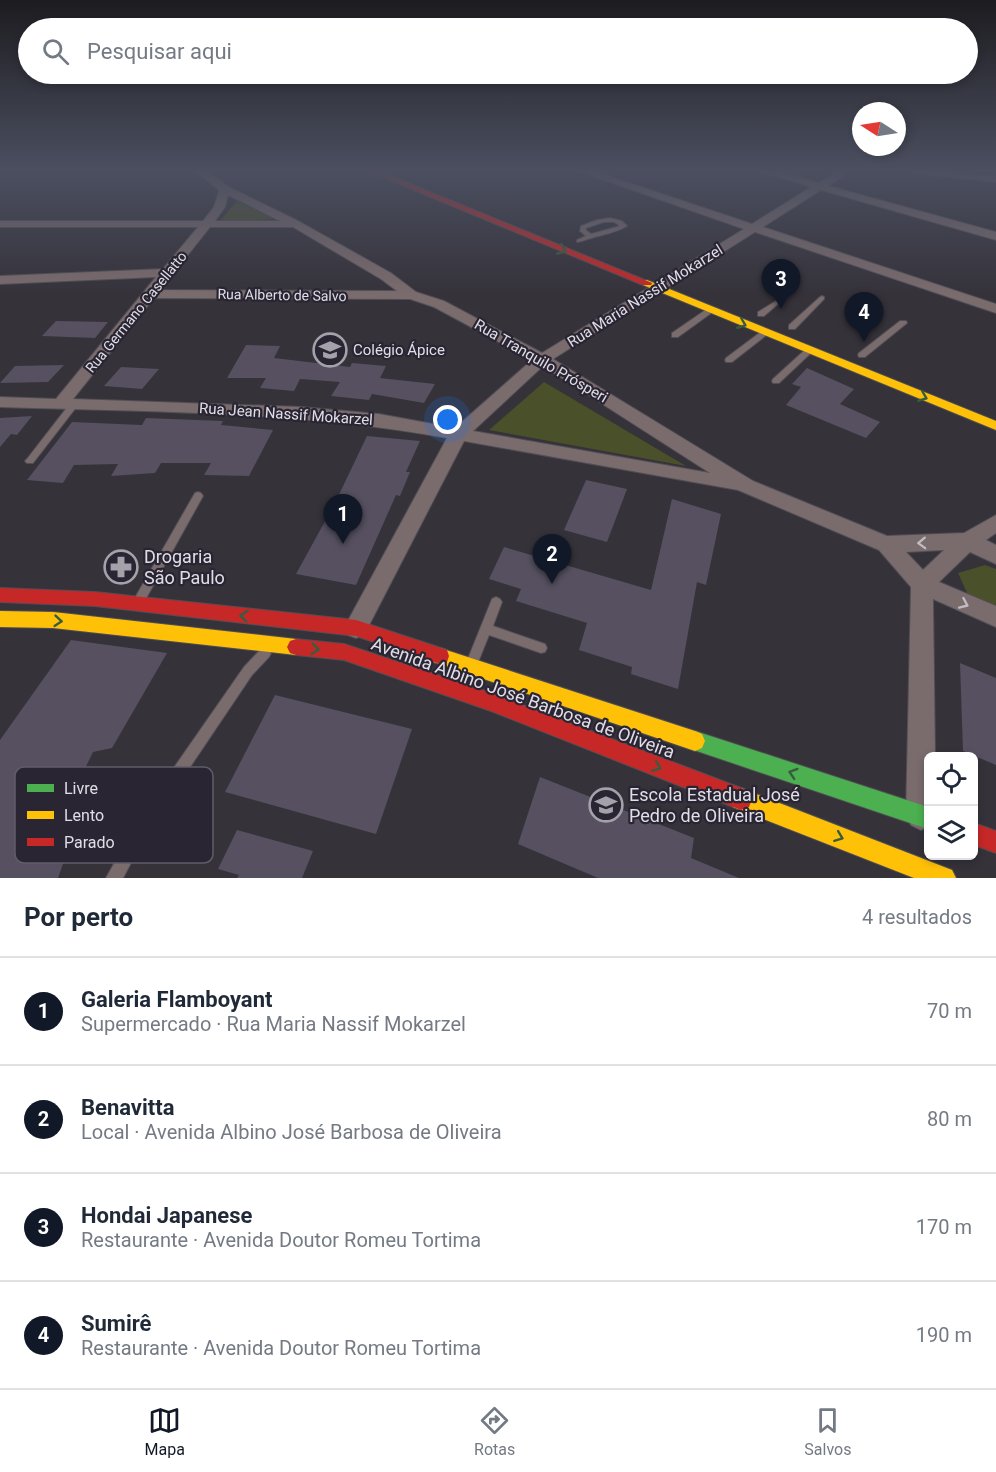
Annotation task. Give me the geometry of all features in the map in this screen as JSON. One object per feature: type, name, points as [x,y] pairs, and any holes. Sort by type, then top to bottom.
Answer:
[{"type":"main road","points":[[471,212],[996,426]]},
{"type":"main road","points":[[514,212],[584,238],[673,279],[812,334]]},
{"type":"main road","points":[[857,353],[882,363]]},
{"type":"main road","name":"Avenida Albino José Barbosa de Oliveira","points":[[0,595],[95,599],[356,628],[924,816]]},
{"type":"main road","name":"Avenida Albino José Barbosa de Oliveira","points":[[0,619],[53,620],[344,652],[491,702],[944,878]]},
{"type":"main road","points":[[978,835],[996,842]]},
{"type":"street","name":"Rua Germano Casellatto","points":[[69,403],[215,212]]},
{"type":"street","name":"Rua Tranquilo Prósperi","points":[[272,212],[386,276],[411,295],[439,304],[542,360],[746,486],[886,544],[968,541],[996,555]]},
{"type":"street","points":[[706,212],[996,309]]},
{"type":"street","name":"Rua Maria Nassif Mokarzel","points":[[356,628],[458,435],[542,360],[780,212]]},
{"type":"street","points":[[910,212],[996,236]]},
{"type":"street","points":[[0,224],[296,224]]},
{"type":"street","points":[[0,280],[167,273]]},
{"type":"street","name":"Rua Alberto de Salvo","points":[[153,294],[411,295]]},
{"type":"street","name":"Rua Jean Nassif Mokarzel","points":[[0,402],[301,412],[379,420],[746,486]]},
{"type":"street","points":[[925,806],[922,584],[968,541],[996,523]]},
{"type":"street","name":"Rua Tranquilo Prósperi","points":[[886,544],[922,584],[996,618]]},
{"type":"lane","points":[[612,220],[624,226],[608,234],[584,238],[583,227],[597,222],[612,220]]},
{"type":"lane","points":[[792,327],[822,298]]},
{"type":"lane","points":[[750,310],[776,303]]},
{"type":"lane","points":[[675,335],[710,311]]},
{"type":"lane","points":[[857,353],[903,323]]},
{"type":"lane","points":[[729,360],[765,333]]},
{"type":"lane","points":[[776,381],[809,351]]},
{"type":"lane","points":[[30,461],[69,403]]},
{"type":"lane","points":[[137,604],[198,496]]},
{"type":"lane","points":[[471,666],[496,603]]},
{"type":"lane","points":[[485,628],[542,648]]},
{"type":"lane","points":[[182,767],[248,671],[273,645]]},
{"type":"lane","points":[[114,878],[122,863]]},
{"type":"green space","points":[[228,212],[260,212],[275,219],[219,222]]},
{"type":"green space","points":[[544,382],[686,466],[489,430]]},
{"type":"green space","points":[[985,565],[996,569],[996,606],[968,595],[958,573]]},
{"type":"building","points":[[56,321],[108,322],[95,338],[42,336]]},
{"type":"building","points":[[246,345],[280,346],[274,358],[350,367],[352,363],[386,366],[380,378],[435,384],[424,403],[372,394],[369,400],[331,396],[340,382],[300,379],[294,391],[260,388],[266,378],[227,378]]},
{"type":"building","points":[[64,365],[48,382],[0,383],[15,366]]},
{"type":"building","points":[[121,367],[159,369],[142,389],[104,386]]},
{"type":"building","points":[[807,368],[854,389],[840,404],[880,422],[866,438],[786,405],[801,387],[792,384]]},
{"type":"building","points":[[32,416],[17,435],[11,434],[0,447],[0,418]]},
{"type":"building","points":[[146,418],[223,421],[221,425],[273,430],[249,476],[204,475],[211,463],[161,463],[155,473],[111,476],[118,464],[74,465],[63,483],[27,480],[72,422],[142,425]]},
{"type":"building","points":[[367,436],[420,441],[406,472],[410,472],[400,496],[396,495],[356,585],[296,574],[334,505]]},
{"type":"building","points":[[586,480],[627,489],[607,542],[564,530]]},
{"type":"building","points":[[672,499],[721,514],[706,585],[697,582],[678,689],[631,674],[632,667],[579,650],[587,623],[516,601],[521,589],[489,579],[504,547],[651,590]]},
{"type":"building","points":[[71,640],[167,653],[112,748],[93,752],[86,767],[15,767],[15,863],[63,863],[58,878],[0,878],[0,740]]},
{"type":"building","points":[[960,663],[996,678],[996,765],[978,757],[978,752],[963,751]]},
{"type":"building","points":[[275,695],[412,729],[376,834],[225,792]]},
{"type":"building","points":[[540,777],[694,838],[691,858],[739,878],[598,878],[518,844]]},
{"type":"building","points":[[237,830],[313,851],[302,878],[237,878],[239,875],[218,869]]},
{"type":"traffic: fast","points":[[695,741],[924,817]]},
{"type":"traffic: slow","points":[[647,283],[996,426]]},
{"type":"traffic: slow","points":[[0,619],[53,620],[296,647]]},
{"type":"traffic: slow","points":[[440,656],[695,741]]},
{"type":"traffic: slow","points":[[741,799],[944,878]]},
{"type":"traffic: jam","points":[[473,212],[647,283]]},
{"type":"traffic: jam","points":[[0,595],[95,599],[356,628],[440,656]]},
{"type":"traffic: jam","points":[[296,647],[344,652],[491,702],[741,799]]},
{"type":"traffic: jam","points":[[978,835],[996,842]]},
{"type":"place","name":"Hondai Japanese","points":[[781,309]]},
{"type":"place","name":"Sumirê","points":[[864,342]]},
{"type":"place","name":"Colégio Ápice","points":[[330,350]]},
{"type":"place","name":"Galeria Flamboyant","points":[[343,544]]},
{"type":"place","name":"Drogaria São Paulo","points":[[121,567]]},
{"type":"place","name":"Benavitta","points":[[552,584]]},
{"type":"place","name":"Escola Estadual José Pedro de Oliveira","points":[[606,805]]}]
